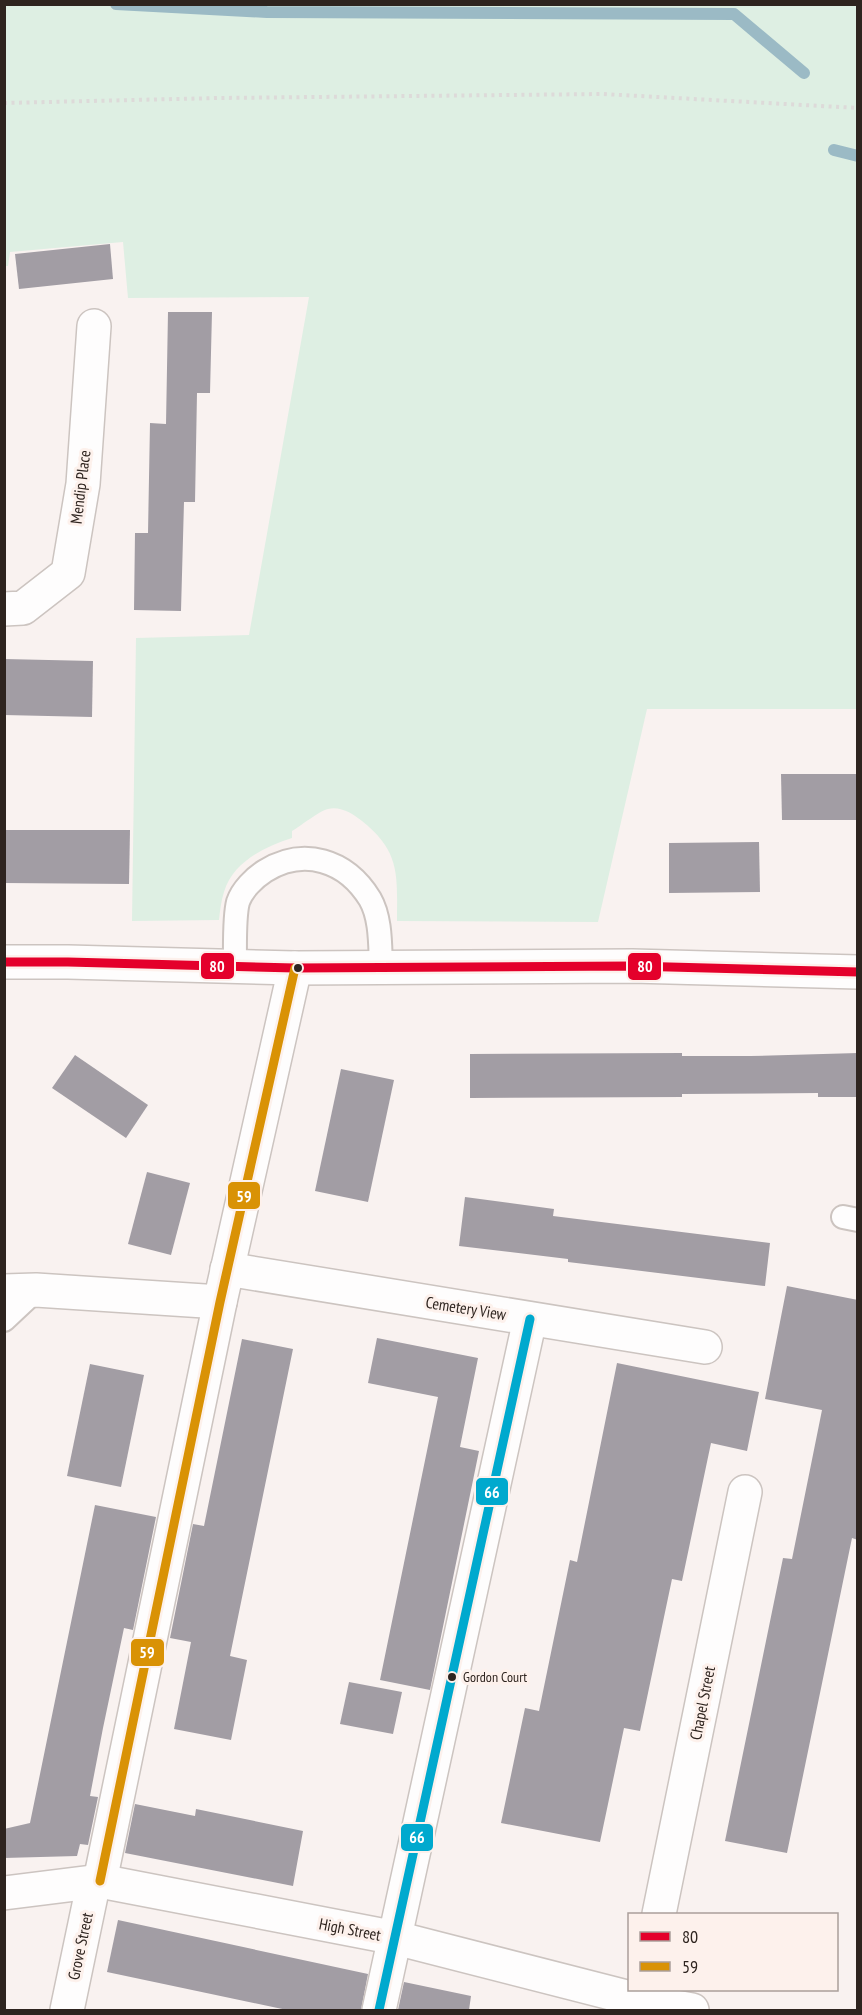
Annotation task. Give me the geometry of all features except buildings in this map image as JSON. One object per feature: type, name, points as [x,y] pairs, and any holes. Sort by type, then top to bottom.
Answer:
[{"type":"street","name":"Mendip Place","points":[[4,609],[23,608],[68,573],[83,484],[94,326]]},
{"type":"street","points":[[4,962],[296,968],[632,966],[858,972]]},
{"type":"street","name":"Grove Street","points":[[67,2010],[97,1881],[227,1269],[296,968]]},
{"type":"street","name":"Cemetery View","points":[[227,1269],[705,1347]]},
{"type":"street","points":[[20,1290],[220,1302]]},
{"type":"street","points":[[379,2010],[530,1319]]},
{"type":"street","name":"Chapel Street","points":[[659,1913],[745,1492]]},
{"type":"street","name":"High Street","points":[[4,1893],[97,1881],[396,1938],[643,1995],[692,2010]]},
{"type":"lane","points":[[235,966],[238,902],[247,887],[260,874],[277,864],[297,858],[317,859],[336,866],[352,876],[364,890],[372,902],[378,924],[381,966]]},
{"type":"lane","points":[[4,1320],[20,1290]]},
{"type":"path","points":[[4,103],[603,94],[858,108]]},
{"type":"green space","points":[[4,5],[857,5],[857,709],[647,709],[598,922],[397,921],[394,866],[384,843],[375,832],[355,816],[347,811],[333,808],[320,813],[292,831],[292,838],[261,851],[242,864],[228,881],[219,920],[132,921],[136,638],[249,635],[309,297],[128,298],[123,242],[10,252],[8,266],[5,266]]},
{"type":"waterway","points":[[116,4],[267,12],[734,14],[804,73]]},
{"type":"waterway","points":[[834,150],[858,156]]},
{"type":"transit line","name":"80","points":[[4,962],[295,968],[632,966],[858,972]]},
{"type":"transit line","name":"59","points":[[100,1881],[220,1302],[295,968]]},
{"type":"transit line","name":"66","points":[[379,2010],[530,1319]]},
{"type":"place","name":"Gordon Court","points":[[452,1677]]}]
